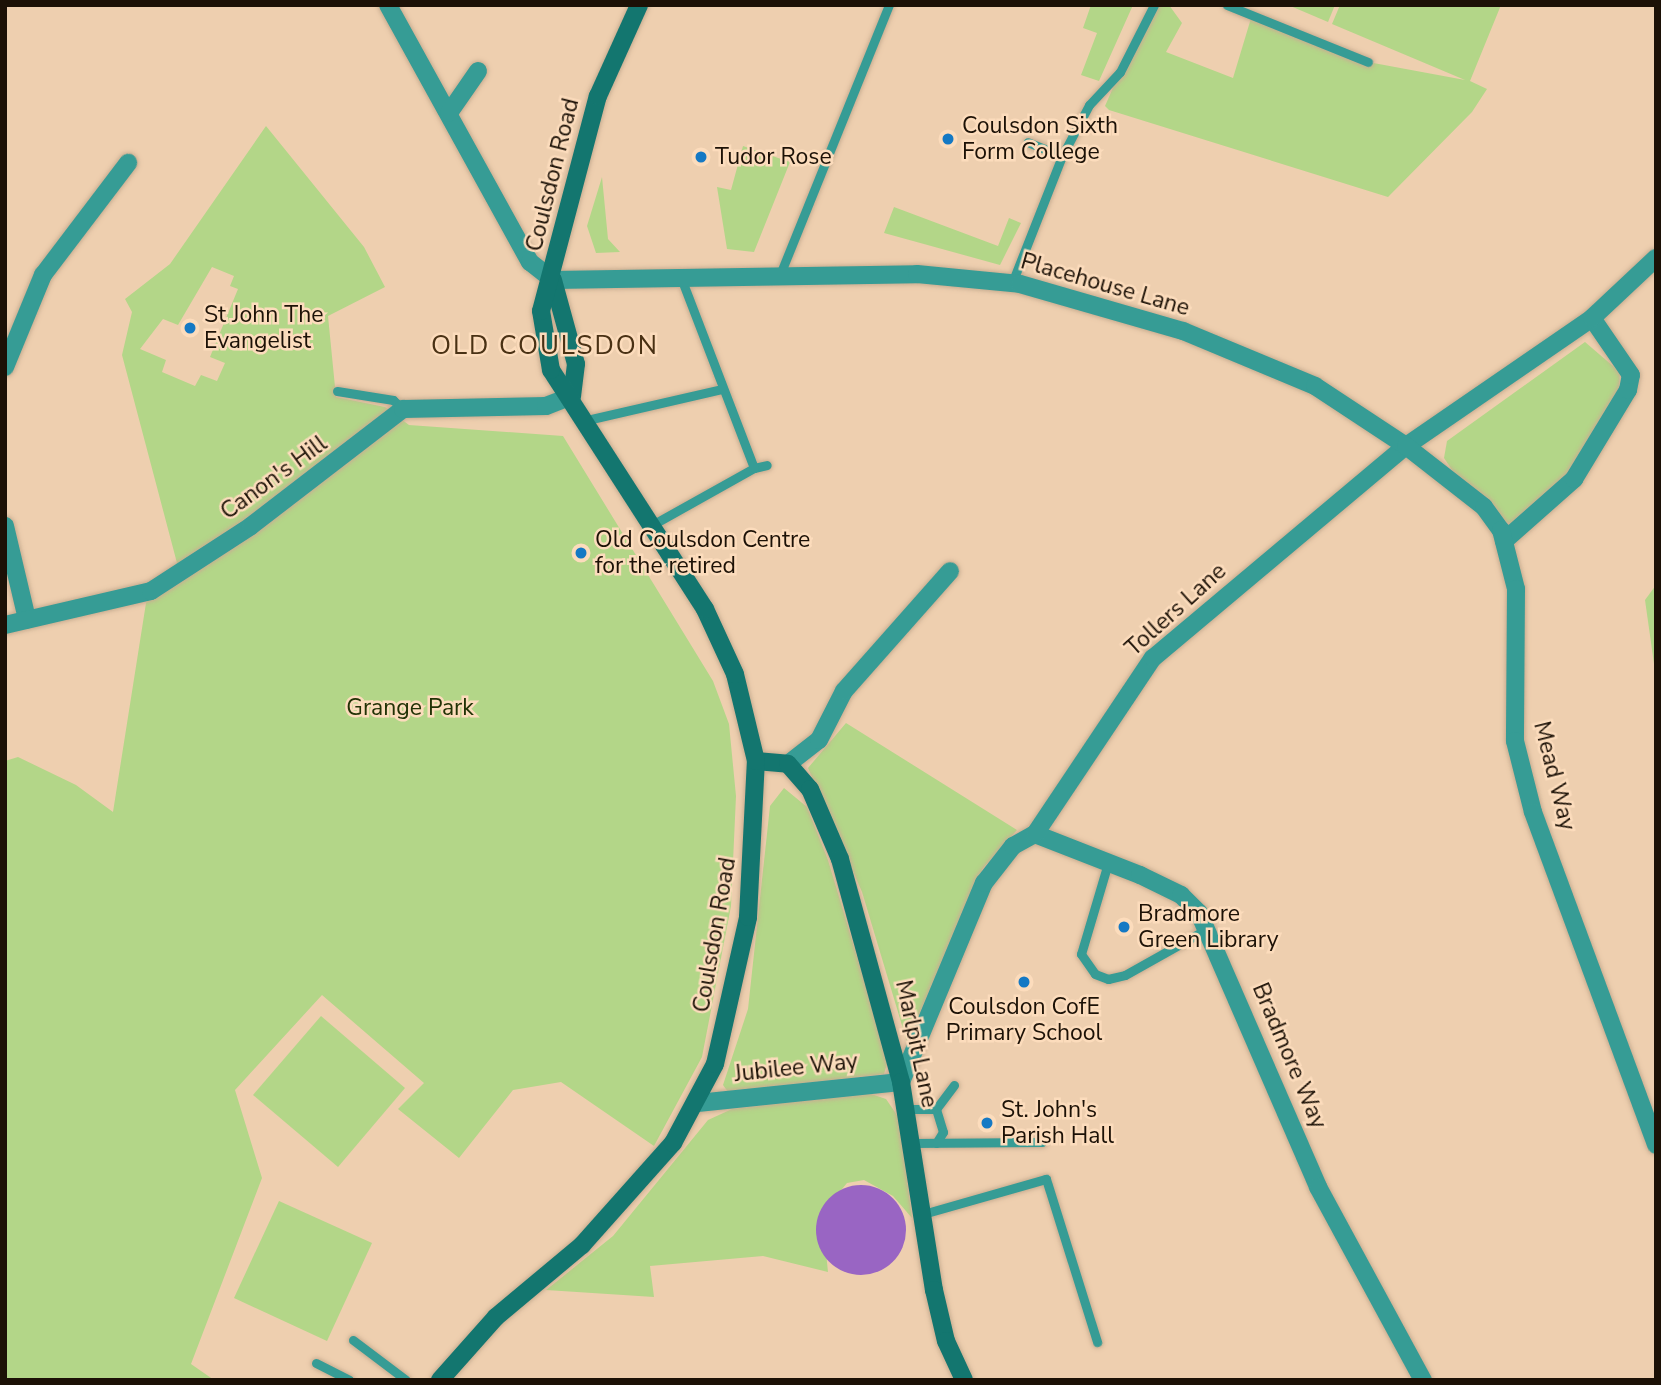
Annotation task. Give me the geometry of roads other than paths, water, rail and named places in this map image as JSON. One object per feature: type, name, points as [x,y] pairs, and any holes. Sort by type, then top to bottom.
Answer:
[{"type":"main road","name":"Coulsdon Road","points":[[440,1380],[496,1317],[582,1245],[642,1183],[696,1103],[718,1053],[748,917],[756,761],[723,643],[572,396],[551,370],[541,312],[553,280],[598,96],[639,5]]},
{"type":"main road","name":"Coulsdon Road","points":[[553,280],[576,364],[572,396]]},
{"type":"main road","points":[[756,761],[788,764]]},
{"type":"main road","name":"Marlpit Lane","points":[[788,764],[810,789],[840,859],[901,1082],[946,1341],[964,1380]]},
{"type":"street","points":[[388,5],[530,262],[553,280]]},
{"type":"street","points":[[449,113],[478,71]]},
{"type":"street","points":[[5,366],[43,275],[128,163]]},
{"type":"street","name":"Tollers Lane","points":[[901,1082],[984,883],[1013,846],[1035,834],[1153,659],[1406,446],[1592,318],[1656,258]]},
{"type":"street","name":"Placehouse Lane","points":[[553,280],[917,274],[1012,283],[1182,331],[1243,356],[1315,386],[1406,446]]},
{"type":"street","points":[[1504,541],[1574,479],[1628,390],[1631,375],[1592,318]]},
{"type":"street","points":[[403,409],[546,406],[572,396]]},
{"type":"street","name":"Canon's Hill","points":[[5,625],[150,591],[251,526],[403,409]]},
{"type":"street","name":"Mead Way","points":[[1406,446],[1484,507],[1504,541],[1516,589],[1515,741],[1533,811],[1656,1144]]},
{"type":"street","points":[[5,526],[27,619]]},
{"type":"street","points":[[788,764],[819,740],[844,691],[950,571]]},
{"type":"street","name":"Bradmore Way","points":[[1035,834],[1181,895],[1207,929],[1318,1187],[1423,1380]]},
{"type":"street","name":"Jubilee Way","points":[[696,1103],[901,1082]]},
{"type":"lane","points":[[779,276],[889,5]]},
{"type":"lane","points":[[1012,283],[1062,156],[1089,105],[1120,72],[1154,5]]},
{"type":"lane","points":[[1227,5],[1368,62]]},
{"type":"lane","points":[[1028,142],[1062,156]]},
{"type":"lane","points":[[681,278],[754,468]]},
{"type":"lane","points":[[587,421],[722,389]]},
{"type":"lane","points":[[337,391],[393,400],[403,409]]},
{"type":"lane","points":[[652,525],[754,468],[767,466]]},
{"type":"lane","points":[[1108,863],[1081,954],[1095,974],[1108,979],[1125,975],[1207,929]]},
{"type":"lane","points":[[936,1109],[954,1085]]},
{"type":"lane","points":[[906,1109],[936,1109]]},
{"type":"lane","points":[[936,1109],[943,1132],[936,1143]]},
{"type":"lane","points":[[910,1143],[1042,1142]]},
{"type":"lane","points":[[923,1214],[1046,1179],[1097,1342]]},
{"type":"lane","points":[[353,1340],[406,1380]]},
{"type":"lane","points":[[316,1363],[349,1380]]},
{"type":"place","name":"Coulsdon Sixth Form College","points":[[948,139]]},
{"type":"place","name":"Tudor Rose","points":[[701,157]]},
{"type":"place","name":"St John The Evangelist","points":[[190,328]]},
{"type":"place","name":"Old Coulsdon Centre for the retired","points":[[581,553]]},
{"type":"place","name":"Bradmore Green Library","points":[[1124,927]]},
{"type":"place","name":"Coulsdon CofE Primary School","points":[[1024,982]]},
{"type":"place","name":"St. John's Parish Hall","points":[[987,1123]]},
{"type":"district","name":"OLD COULSDON","points":[[545,346]]},
{"type":"park label","name":"Grange Park","points":[[410,708]]}]
